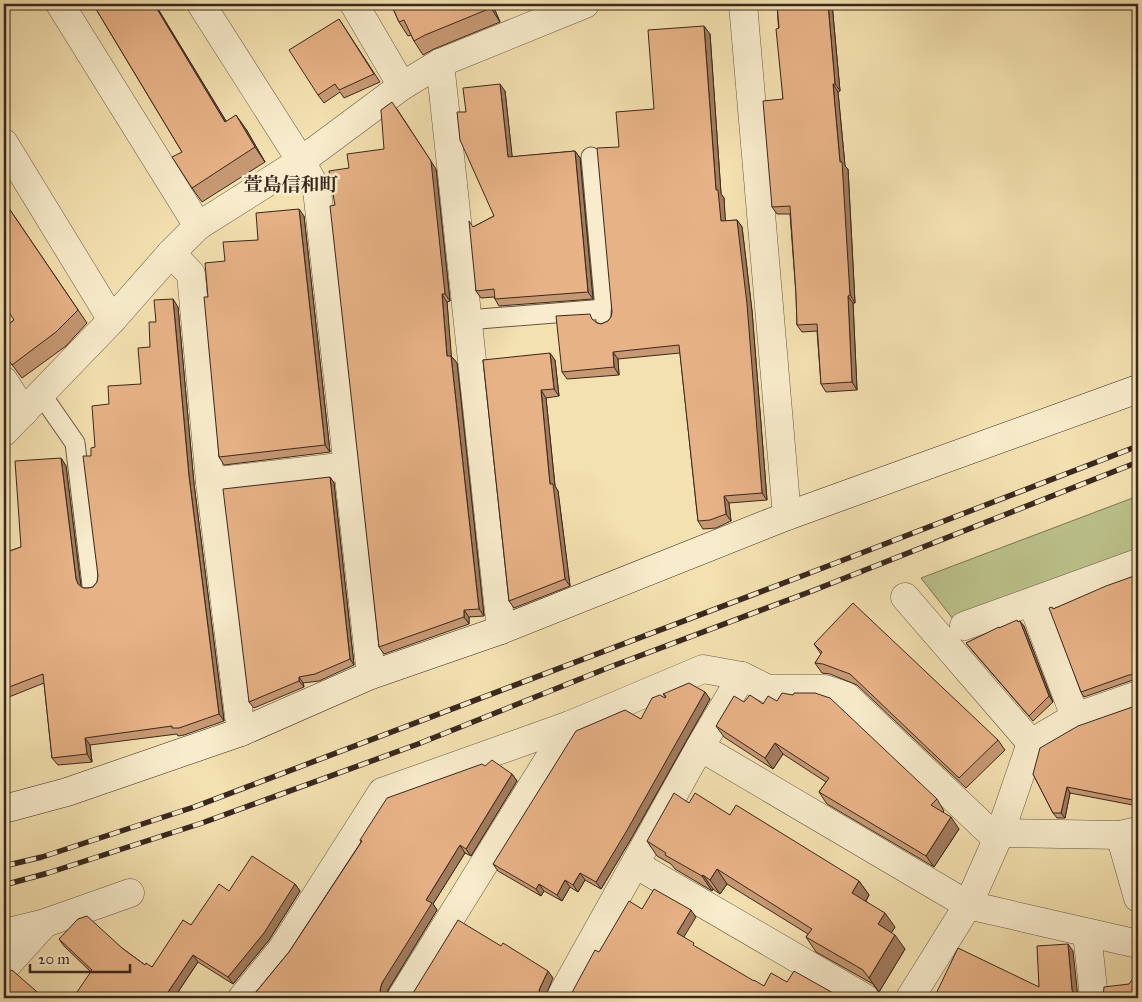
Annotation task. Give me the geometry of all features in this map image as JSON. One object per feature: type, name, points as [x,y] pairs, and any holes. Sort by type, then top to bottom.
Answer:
[{"type":"street","points":[[60,4],[198,226]]},
{"type":"street","points":[[201,4],[301,161],[317,190],[371,675]]},
{"type":"street","points":[[354,4],[402,86]]},
{"type":"street","points":[[4,432],[112,320],[171,253],[198,226],[301,161],[402,86],[440,63],[543,12],[585,4]]},
{"type":"street","points":[[743,4],[787,516]]},
{"type":"street","points":[[440,63],[501,630]]},
{"type":"street","points":[[4,143],[112,320]]},
{"type":"street","points":[[171,253],[191,274],[210,482],[241,732]]},
{"type":"street","points":[[4,381],[33,403]]},
{"type":"street","points":[[4,809],[67,792],[241,732],[371,675],[501,630],[787,516],[1138,390]]},
{"type":"street","points":[[210,482],[348,466]]},
{"type":"street","points":[[964,626],[1138,563]]},
{"type":"street","points":[[905,597],[1031,743]]},
{"type":"street","points":[[1032,602],[1075,718]]},
{"type":"street","points":[[242,998],[282,949],[382,792],[570,725],[703,669],[742,676],[768,689],[825,689],[846,696],[999,836],[1129,833],[1138,898]]},
{"type":"street","points":[[570,995],[635,864],[700,746],[742,676]]},
{"type":"street","points":[[910,998],[968,905],[999,836],[1031,743],[1075,718],[1138,695]]},
{"type":"street","points":[[400,998],[570,725]]},
{"type":"street","points":[[700,746],[968,905],[1138,944]]},
{"type":"street","points":[[635,864],[865,998]]},
{"type":"street","points":[[4,933],[45,923],[130,893]]},
{"type":"street","points":[[4,968],[45,923]]},
{"type":"street","points":[[1088,933],[1094,998]]},
{"type":"lane","points":[[467,320],[606,315],[591,158]]},
{"type":"lane","points":[[33,403],[75,442],[92,585]]},
{"type":"green space","points":[[1138,496],[1138,550],[953,619],[921,578]]},
{"type":"building","points":[[93,4],[154,4],[225,122],[236,115],[255,147],[192,188],[172,157],[182,152]]},
{"type":"building","points":[[391,4],[489,4],[491,8],[414,41],[404,20],[399,22]]},
{"type":"building","points":[[777,4],[828,4],[835,84],[833,84],[840,162],[842,162],[850,295],[848,296],[852,382],[821,384],[817,324],[797,325],[790,206],[772,207],[763,101],[783,99],[776,29],[779,28]]},
{"type":"building","points":[[339,19],[374,74],[339,90],[335,84],[318,95],[289,50]]},
{"type":"building","points":[[704,26],[716,190],[718,190],[721,221],[737,220],[747,304],[762,493],[724,496],[726,514],[710,520],[698,521],[679,345],[613,352],[614,367],[562,372],[556,316],[590,314],[592,319],[601,324],[608,321],[611,317],[597,148],[619,147],[616,112],[654,109],[648,30]]},
{"type":"building","points":[[500,84],[508,157],[575,151],[588,292],[495,299],[494,289],[476,291],[469,221],[473,227],[494,216],[460,140],[457,112],[466,112],[463,88]]},
{"type":"building","points":[[392,102],[431,161],[445,294],[442,294],[447,356],[451,356],[479,609],[464,610],[464,617],[379,647],[330,206],[335,205],[329,171],[349,168],[347,154],[384,149],[381,110]]},
{"type":"building","points":[[4,201],[78,310],[56,332],[12,365],[4,353],[4,328],[14,320],[4,305]]},
{"type":"building","points":[[299,209],[325,445],[219,457],[204,297],[208,297],[205,263],[225,261],[223,242],[258,240],[256,213]]},
{"type":"building","points":[[173,299],[189,476],[219,714],[179,728],[172,728],[172,726],[85,738],[87,754],[52,758],[43,674],[4,689],[4,553],[21,547],[15,461],[61,458],[76,579],[83,588],[93,587],[97,582],[98,576],[83,456],[91,456],[91,448],[95,447],[92,406],[109,404],[108,386],[141,384],[138,348],[150,347],[149,322],[156,322],[154,300]]},
{"type":"building","points":[[550,353],[554,389],[541,390],[550,484],[553,484],[565,579],[509,601],[483,360]]},
{"type":"building","points":[[330,477],[350,659],[315,674],[299,677],[299,681],[249,702],[223,489]]},
{"type":"building","points":[[1138,576],[1138,675],[1129,675],[1081,692],[1049,608],[1052,607],[1053,609]]},
{"type":"building","points":[[853,603],[998,740],[959,778],[850,674],[815,663],[822,652],[814,644]]},
{"type":"building","points":[[1017,620],[1018,622],[1020,621],[1049,696],[1029,716],[966,643]]},
{"type":"building","points":[[689,683],[705,692],[596,882],[580,873],[573,885],[565,880],[557,895],[539,884],[536,889],[493,864],[576,731],[625,710],[641,719],[652,698],[660,695],[665,698],[666,696],[663,694]]},
{"type":"building","points":[[782,693],[793,695],[794,693],[815,693],[830,698],[937,799],[931,805],[951,817],[926,856],[819,792],[829,778],[775,743],[765,758],[716,726],[734,696],[744,702],[750,695],[763,704],[768,696],[777,701]]},
{"type":"building","points":[[1138,705],[1138,801],[1067,787],[1061,813],[1053,813],[1033,774],[1040,748],[1078,726]]},
{"type":"building","points":[[492,760],[512,774],[466,849],[460,845],[426,900],[432,903],[382,983],[380,990],[382,998],[251,998],[289,952],[362,841],[360,840],[387,798],[482,764],[485,766]]},
{"type":"building","points":[[674,793],[689,803],[695,793],[730,815],[736,805],[859,881],[852,893],[885,913],[878,924],[895,935],[869,978],[863,970],[806,937],[812,929],[717,869],[710,880],[665,855],[666,853],[647,841]]},
{"type":"building","points":[[1138,838],[1138,852],[1135,840]]},
{"type":"building","points":[[252,856],[295,884],[264,933],[228,977],[193,955],[164,998],[73,998],[92,970],[59,939],[78,919],[87,916],[122,948],[145,965],[146,963],[152,967],[183,920],[191,925],[219,884],[229,891]]},
{"type":"building","points":[[654,889],[691,910],[677,933],[694,943],[693,945],[754,981],[764,986],[771,973],[787,982],[794,971],[842,998],[569,998],[595,950],[599,952],[629,901],[642,909]]},
{"type":"building","points":[[458,920],[501,946],[503,943],[548,971],[539,990],[541,998],[410,998]]},
{"type":"building","points":[[1068,944],[1072,990],[1076,998],[934,998],[958,948],[1039,987],[1037,946]]},
{"type":"building","points":[[12,970],[44,998],[4,998],[4,975]]},
{"type":"building","points":[[1138,972],[1138,998],[1102,998],[1104,987],[1129,984]]},
{"type":"railway","points":[[4,866],[42,857],[194,807],[1138,446]]},
{"type":"railway","points":[[4,885],[48,873],[202,823],[418,744],[610,667],[812,591],[1138,462]]},
{"type":"district","name":"萱島信和町","points":[[291,184]]}]
